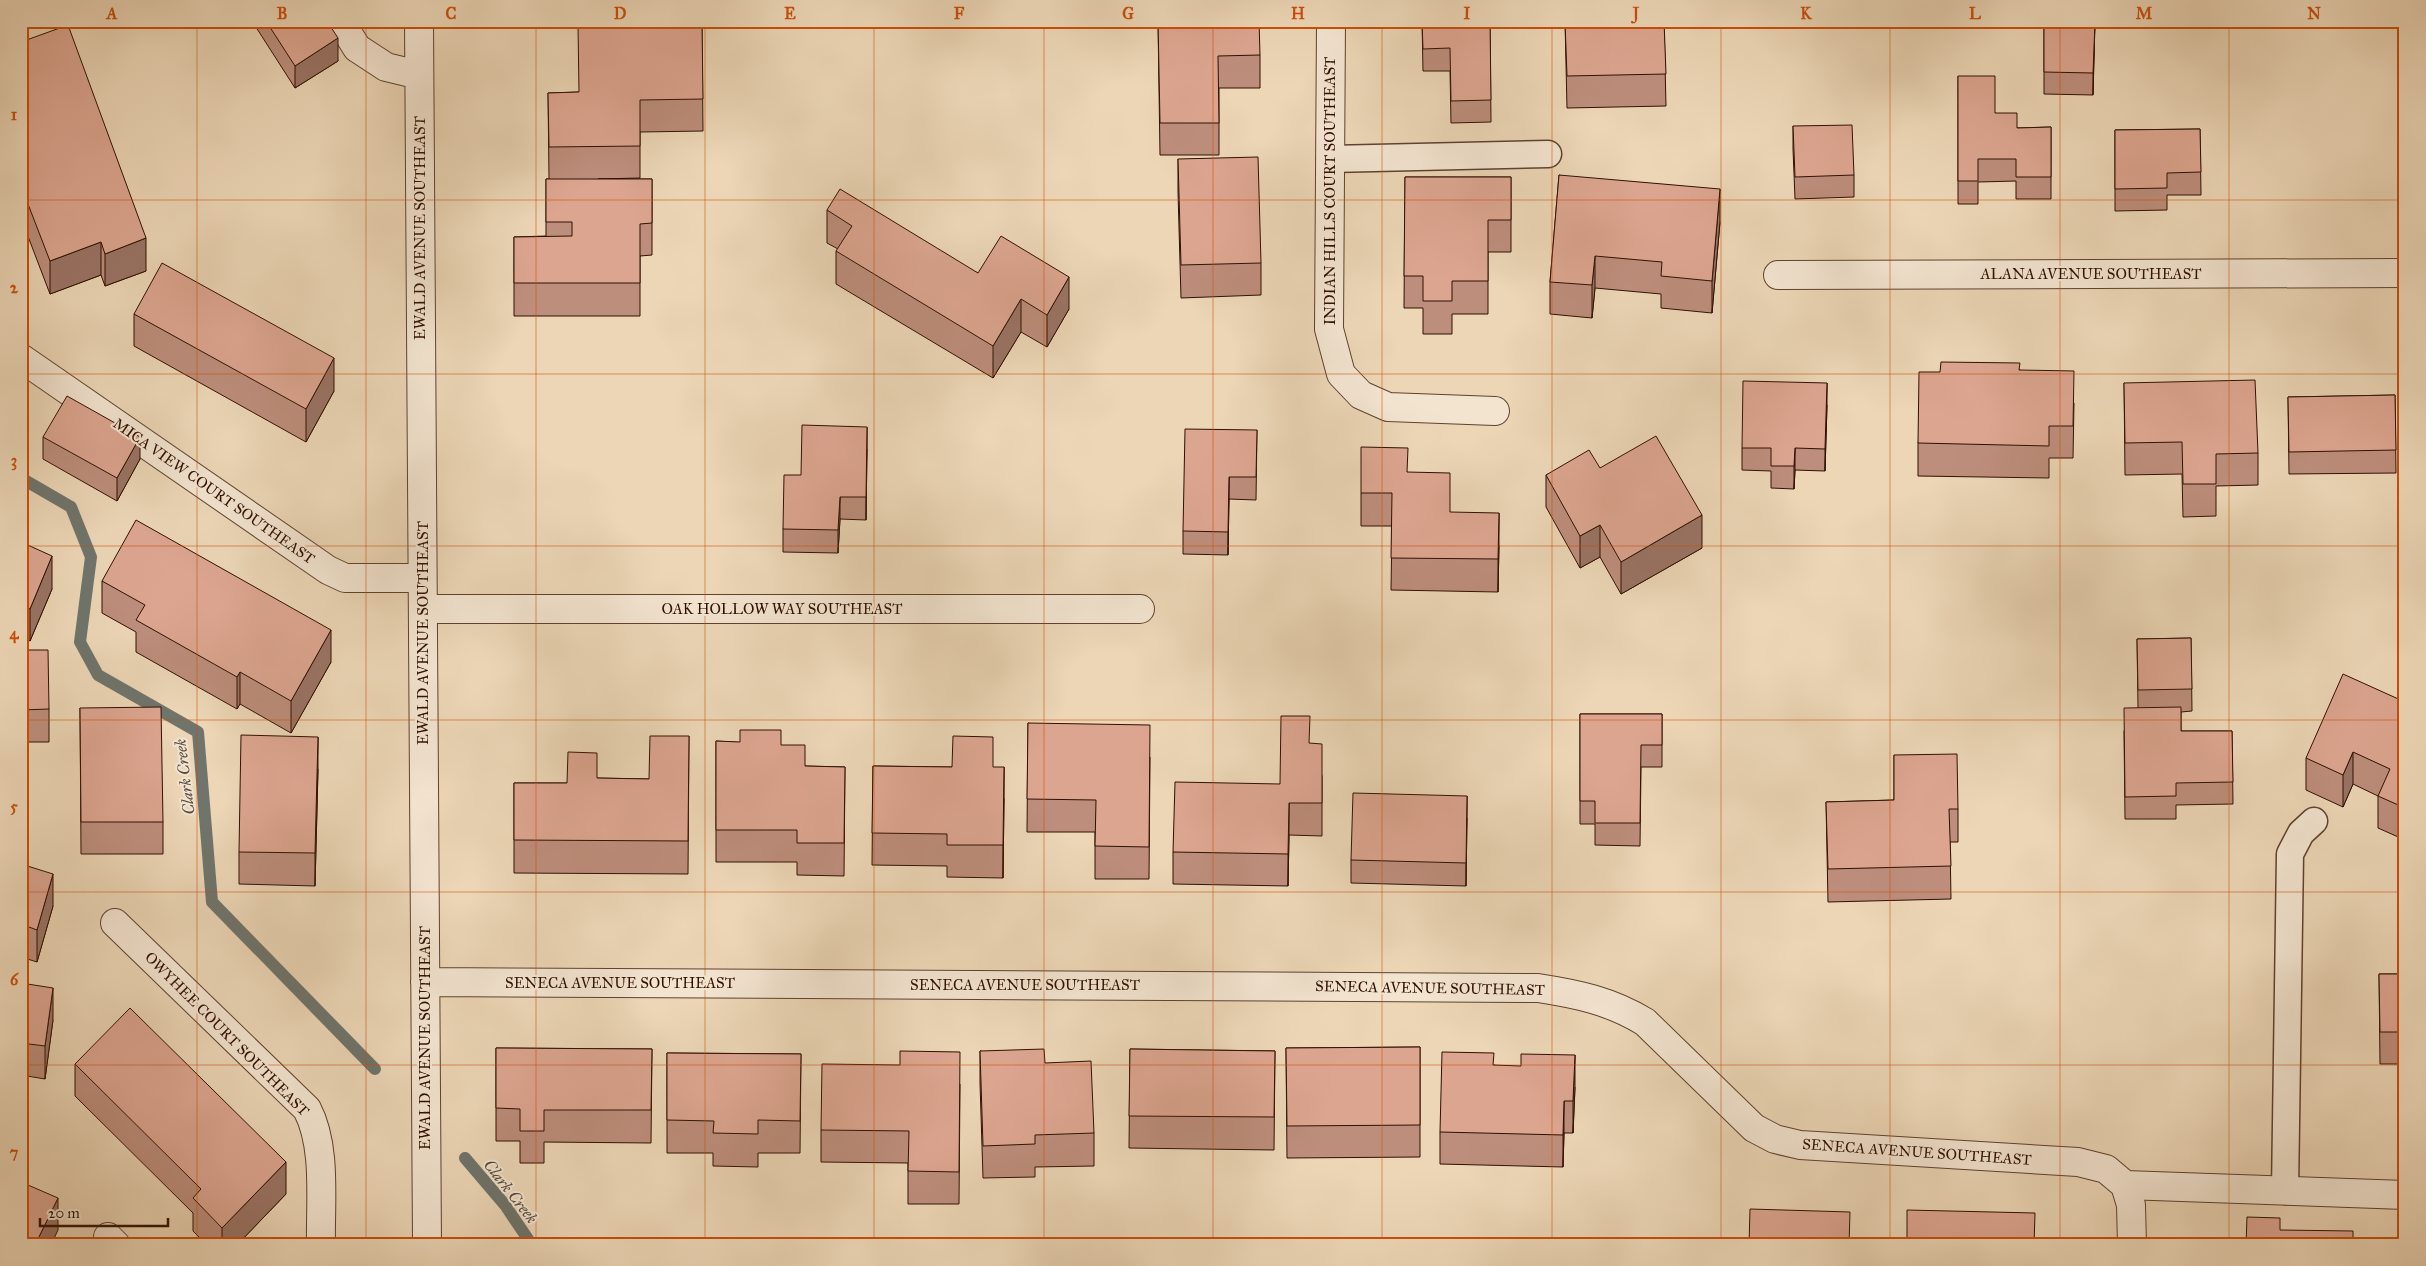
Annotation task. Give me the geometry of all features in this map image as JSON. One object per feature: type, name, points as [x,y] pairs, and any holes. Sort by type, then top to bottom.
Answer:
[{"type":"street","points":[[340,21],[357,48],[386,67],[418,75]]},
{"type":"street","name":"EWALD AVENUE SOUTHEAST","points":[[419,21],[427,1245]]},
{"type":"street","name":"INDIAN HILLS COURT SOUTHEAST","points":[[1331,21],[1329,329],[1341,374],[1361,395],[1388,407],[1495,411]]},
{"type":"street","name":"ALANA AVENUE SOUTHEAST","points":[[1778,275],[2405,273]]},
{"type":"street","name":"MICA VIEW COURT SOUTHEAST","points":[[21,358],[328,570],[345,578],[422,578]]},
{"type":"street","name":"OAK HOLLOW WAY SOUTHEAST","points":[[424,610],[1140,609]]},
{"type":"street","name":"OWYHEE COURT SOUTHEAST","points":[[115,923],[307,1109],[314,1122],[318,1140],[321,1245]]},
{"type":"street","name":"SENECA AVENUE SOUTHEAST","points":[[425,982],[1538,988],[1602,1000],[1624,1009],[1645,1022],[1754,1128],[1775,1139],[1800,1145],[2078,1162],[2106,1169],[2125,1185]]},
{"type":"street","points":[[2132,1245],[2131,1205],[2125,1185],[2405,1195]]},
{"type":"lane","points":[[1330,159],[1548,154]]},
{"type":"lane","points":[[2284,1191],[2290,854],[2301,833],[2314,821]]},
{"type":"building","points":[[266,21],[327,21],[338,38],[295,66]]},
{"type":"building","points":[[1158,21],[1259,21],[1260,55],[1218,56],[1219,123],[1160,123]]},
{"type":"building","points":[[1422,21],[1490,21],[1491,100],[1451,101],[1450,48],[1423,49]]},
{"type":"building","points":[[1565,21],[1664,21],[1666,74],[1567,76]]},
{"type":"building","points":[[2044,21],[2095,21],[2093,73],[2044,72]]},
{"type":"building","points":[[702,24],[703,99],[640,100],[640,146],[549,147],[548,93],[579,92],[578,26]]},
{"type":"building","points":[[68,25],[146,238],[105,254],[101,242],[50,261],[21,186],[21,42]]},
{"type":"building","points":[[1958,76],[1995,76],[1995,113],[2017,113],[2017,128],[2051,127],[2051,177],[2016,177],[2016,159],[1978,159],[1978,181],[1958,181]]},
{"type":"building","points":[[1852,125],[1854,175],[1795,177],[1793,126]]},
{"type":"building","points":[[2200,129],[2201,172],[2167,173],[2167,188],[2115,189],[2115,130]]},
{"type":"building","points":[[1258,157],[1261,263],[1181,265],[1178,159]]},
{"type":"building","points":[[1559,175],[1720,189],[1712,281],[1661,276],[1662,262],[1595,256],[1592,285],[1550,282]]},
{"type":"building","points":[[1405,177],[1511,177],[1511,220],[1488,220],[1488,281],[1452,281],[1452,301],[1423,301],[1423,276],[1404,276]]},
{"type":"building","points":[[546,179],[652,179],[652,223],[640,224],[640,283],[514,283],[514,237],[572,236],[572,222],[546,222]]},
{"type":"building","points":[[840,189],[978,273],[1001,236],[1069,277],[1047,315],[1021,299],[993,346],[836,251],[852,226],[827,210]]},
{"type":"building","points":[[162,263],[334,358],[306,409],[134,314]]},
{"type":"building","points":[[1941,362],[2020,363],[2019,370],[2074,371],[2073,426],[2049,426],[2049,446],[1918,443],[1919,372],[1940,372]]},
{"type":"building","points":[[21,366],[27,369],[21,380]]},
{"type":"building","points":[[2255,380],[2258,453],[2216,454],[2216,484],[2183,484],[2182,442],[2125,443],[2124,383]]},
{"type":"building","points":[[1743,381],[1827,383],[1825,449],[1795,448],[1794,466],[1771,466],[1771,448],[1742,448]]},
{"type":"building","points":[[2395,395],[2396,450],[2289,452],[2288,397]]},
{"type":"building","points":[[67,396],[140,437],[117,478],[43,437]]},
{"type":"building","points":[[802,425],[867,427],[866,497],[840,497],[838,530],[783,529],[784,475],[801,475]]},
{"type":"building","points":[[1185,429],[1257,430],[1256,477],[1229,477],[1228,532],[1183,531]]},
{"type":"building","points":[[1656,436],[1702,515],[1621,562],[1600,525],[1580,536],[1546,475],[1589,450],[1600,468]]},
{"type":"building","points":[[1361,447],[1408,448],[1407,472],[1450,473],[1450,512],[1499,513],[1498,559],[1391,558],[1392,493],[1361,493]]},
{"type":"building","points":[[136,520],[331,630],[291,701],[240,672],[237,677],[136,620],[145,605],[102,581]]},
{"type":"building","points":[[21,542],[52,556],[30,609],[21,605]]},
{"type":"building","points":[[2191,638],[2192,689],[2138,690],[2137,639]]},
{"type":"building","points":[[21,650],[48,650],[49,709],[21,710]]},
{"type":"building","points":[[2343,674],[2405,702],[2405,808],[2378,796],[2390,769],[2353,752],[2343,775],[2306,758]]},
{"type":"building","points":[[161,707],[163,822],[81,822],[80,708]]},
{"type":"building","points":[[2181,707],[2181,731],[2232,731],[2233,782],[2176,783],[2176,796],[2125,797],[2124,708]]},
{"type":"building","points":[[1580,714],[1662,714],[1662,745],[1641,745],[1640,823],[1595,823],[1595,801],[1580,801]]},
{"type":"building","points":[[1281,716],[1310,716],[1309,743],[1322,744],[1322,803],[1289,803],[1288,854],[1173,852],[1175,782],[1280,784]]},
{"type":"building","points":[[1028,723],[1150,725],[1149,847],[1095,846],[1096,800],[1027,799]]},
{"type":"building","points":[[740,730],[781,730],[781,745],[805,745],[805,766],[845,767],[844,843],[797,843],[797,830],[716,830],[716,741],[740,742]]},
{"type":"building","points":[[241,735],[318,737],[315,853],[239,852]]},
{"type":"building","points":[[650,736],[689,736],[688,841],[514,840],[514,783],[567,783],[568,752],[597,753],[597,778],[649,779]]},
{"type":"building","points":[[953,736],[993,737],[993,767],[1004,767],[1003,845],[947,845],[947,834],[872,833],[873,766],[952,767]]},
{"type":"building","points":[[1957,754],[1958,809],[1949,809],[1951,866],[1828,869],[1826,802],[1894,800],[1894,755]]},
{"type":"building","points":[[1353,793],[1467,796],[1466,863],[1351,860]]},
{"type":"building","points":[[21,864],[53,874],[37,930],[21,924]]},
{"type":"building","points":[[2379,974],[2405,974],[2405,1032],[2380,1032]]},
{"type":"building","points":[[21,983],[53,988],[45,1046],[21,1043]]},
{"type":"building","points":[[130,1008],[286,1162],[222,1228],[193,1198],[201,1189],[75,1064]]},
{"type":"building","points":[[1420,1047],[1420,1125],[1287,1126],[1286,1048]]},
{"type":"building","points":[[496,1048],[652,1049],[651,1110],[544,1110],[544,1131],[520,1131],[520,1109],[496,1108]]},
{"type":"building","points":[[1044,1049],[1045,1063],[1091,1061],[1094,1133],[1035,1135],[1035,1144],[983,1146],[980,1051]]},
{"type":"building","points":[[1130,1049],[1275,1051],[1274,1117],[1129,1116]]},
{"type":"building","points":[[900,1051],[960,1052],[959,1172],[908,1171],[909,1131],[821,1130],[822,1064],[900,1065]]},
{"type":"building","points":[[1442,1052],[1494,1053],[1493,1065],[1521,1066],[1521,1054],[1575,1055],[1573,1101],[1564,1101],[1563,1135],[1440,1132]]},
{"type":"building","points":[[667,1053],[801,1054],[800,1121],[758,1120],[758,1134],[713,1133],[714,1121],[667,1120]]},
{"type":"building","points":[[21,1182],[58,1198],[35,1245],[21,1243]]},
{"type":"building","points":[[1750,1209],[1850,1212],[1849,1245],[1749,1245]]},
{"type":"building","points":[[1907,1210],[2035,1213],[2034,1245],[1907,1245]]},
{"type":"building","points":[[2247,1217],[2280,1218],[2280,1230],[2353,1231],[2353,1245],[2246,1245]]},
{"type":"waterway","name":"Clark Creek","points":[[21,478],[71,507],[91,557],[80,642],[98,675],[198,732],[212,902],[375,1069]]},
{"type":"waterway","name":"Clark Creek","points":[[465,1158],[505,1205],[532,1245]]}]
